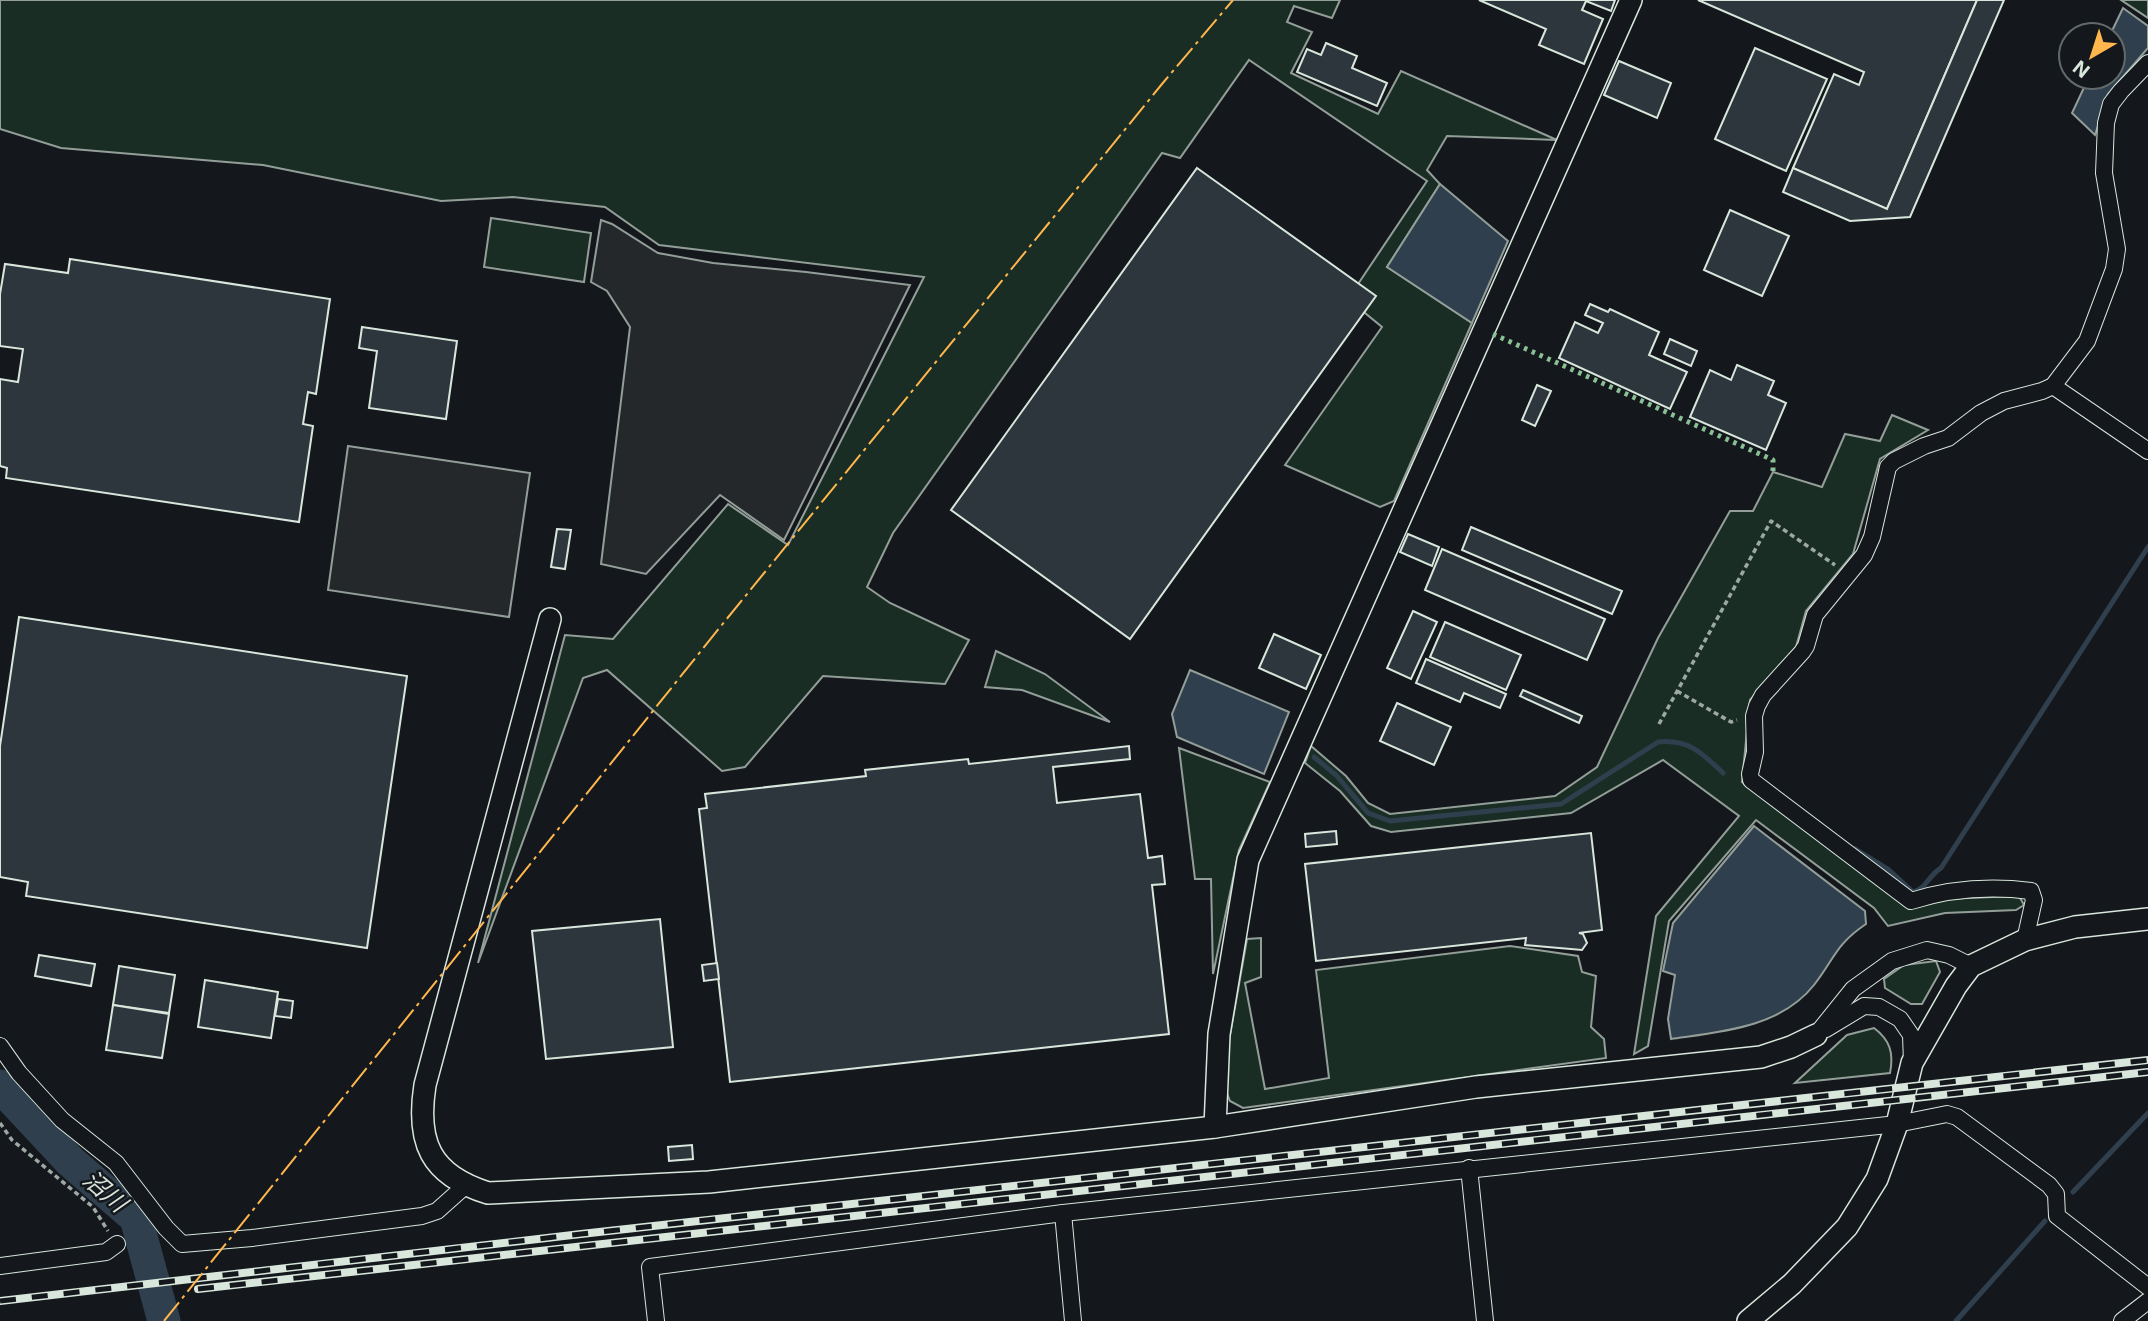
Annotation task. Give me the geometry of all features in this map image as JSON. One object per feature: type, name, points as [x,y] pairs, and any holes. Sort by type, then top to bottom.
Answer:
[{"type":"street","points":[[1215,1127],[1219,1034],[1248,860],[1631,0]]},
{"type":"street","points":[[2025,940],[2035,900],[2031,891],[1966,890],[1935,893],[1911,901],[1751,780],[1755,752],[1754,716],[1763,695],[1806,646],[1815,615],[1864,555],[1872,537],[1888,467],[1894,461],[1924,446],[1948,438],[1981,413],[2004,401],[2053,386],[2087,341],[2114,270],[2117,249],[2104,173],[2106,122],[2111,104],[2148,62]]},
{"type":"street","points":[[2053,386],[2148,451]]},
{"type":"street","points":[[550,619],[425,1085],[421,1110],[424,1134],[432,1156],[446,1173],[465,1186],[488,1192],[511,1192],[709,1182],[1215,1127],[1475,1087],[1761,1057],[1816,1035],[1864,1006],[1879,1007],[1900,1019],[1911,1035],[1912,1063],[1898,1124],[1877,1178],[1847,1227],[1792,1284],[1748,1321]]},
{"type":"street","points":[[1912,1063],[1970,966],[2025,940],[2075,927],[2148,919]]},
{"type":"street","points":[[1816,1035],[1853,989],[1892,961],[1927,950],[1949,955],[1970,966]]},
{"type":"street","points":[[0,1046],[19,1073],[62,1120],[117,1163],[166,1228],[182,1244],[253,1238],[422,1216],[438,1211],[465,1186]]},
{"type":"street","points":[[656,1321],[650,1266],[1063,1213],[1898,1124],[1947,1114],[1957,1117],[2049,1185],[2056,1194],[2057,1216],[2148,1287]]},
{"type":"street","points":[[1469,1168],[1485,1321]]},
{"type":"street","points":[[1063,1213],[1073,1321]]},
{"type":"street","points":[[0,1266],[106,1252],[117,1244]]},
{"type":"street","points":[[2122,1321],[2148,1301]]},
{"type":"path","points":[[1659,724],[1771,522],[1848,574]]},
{"type":"path","points":[[1677,691],[1731,722],[1754,716]]},
{"type":"path","points":[[0,1123],[12,1140],[93,1207],[117,1244]]},
{"type":"green space","points":[[0,0],[1340,0],[1332,18],[1294,6],[1287,22],[1312,32],[1291,73],[1378,114],[1401,71],[1557,140],[1447,136],[1427,170],[1440,184],[1387,267],[1472,323],[1394,501],[1380,507],[1285,465],[1382,327],[1348,299],[1427,181],[1249,60],[1180,158],[1162,153],[893,533],[867,587],[890,603],[969,640],[945,684],[823,676],[745,767],[722,771],[607,670],[583,678],[478,963],[565,635],[613,639],[728,504],[788,545],[924,277],[659,245],[605,207],[513,197],[441,201],[263,165],[61,148],[0,129]]},
{"type":"green space","points":[[2121,0],[2148,0],[2148,18]]},
{"type":"green space","points":[[491,218],[591,233],[584,282],[484,267]]},
{"type":"green space","points":[[1892,415],[1928,430],[1880,459],[1853,554],[1806,611],[1796,647],[1750,700],[1742,782],[1909,909],[1940,899],[2019,896],[2024,905],[2016,910],[1945,913],[1888,926],[1874,908],[1756,820],[1669,921],[1648,1046],[1634,1054],[1656,916],[1739,816],[1663,760],[1571,813],[1391,832],[1371,826],[1340,791],[1305,763],[1311,746],[1346,776],[1368,803],[1390,814],[1555,796],[1597,767],[1658,638],[1730,511],[1753,511],[1773,472],[1822,487],[1845,434],[1880,441]]},
{"type":"green space","points":[[996,651],[1045,674],[1110,722],[1022,690],[985,687]]},
{"type":"green space","points":[[1179,748],[1270,782],[1239,850],[1213,974],[1211,879],[1195,879]]},
{"type":"green space","points":[[1261,938],[1261,977],[1245,983],[1265,1089],[1329,1078],[1316,970],[1510,946],[1578,956],[1582,972],[1596,976],[1591,1027],[1604,1039],[1606,1058],[1243,1108],[1230,1101],[1222,1081],[1247,939]]},
{"type":"green space","points":[[1936,961],[1940,972],[1922,1004],[1911,1004],[1885,988],[1884,979],[1904,965]]},
{"type":"green space","points":[[1874,1028],[1884,1037],[1890,1048],[1890,1073],[1795,1083],[1847,1035]]},
{"type":"shaded area","points":[[601,220],[658,253],[713,263],[910,285],[784,540],[720,495],[646,574],[601,564],[630,327],[607,291],[591,282]]},
{"type":"shaded area","points":[[348,446],[530,473],[509,617],[328,590]]},
{"type":"water","points":[[2123,8],[2148,26],[2148,48],[2127,72],[2127,21],[2117,21]]},
{"type":"water","points":[[2082,91],[2111,91],[2095,135],[2072,113]]},
{"type":"water","points":[[1440,184],[1508,241],[1472,323],[1387,267]]},
{"type":"water","points":[[1190,670],[1289,712],[1264,774],[1177,737],[1172,714]]},
{"type":"water","points":[[1754,826],[1865,911],[1866,924],[1841,945],[1814,985],[1784,1011],[1729,1030],[1671,1039],[1668,1019],[1675,975],[1663,971],[1673,923]]},
{"type":"building","points":[[1479,0],[1615,0],[1611,11],[1586,1],[1582,10],[1603,19],[1584,64],[1539,45],[1546,29]]},
{"type":"building","points":[[1698,0],[1977,0],[1887,209],[1793,168],[1834,74],[1859,85],[1864,72]]},
{"type":"building","points":[[1977,0],[2004,0],[1910,217],[1850,221],[1783,192],[1793,168],[1887,209]]},
{"type":"building","points":[[1326,43],[1357,56],[1352,68],[1387,83],[1377,106],[1297,72],[1307,49],[1321,55]]},
{"type":"building","points":[[1755,48],[1827,79],[1786,171],[1715,139]]},
{"type":"building","points":[[1619,61],[1671,83],[1657,118],[1604,95]]},
{"type":"building","points":[[1197,168],[1376,296],[1130,639],[951,510]]},
{"type":"building","points":[[1730,210],[1789,236],[1762,296],[1704,270]]},
{"type":"building","points":[[70,259],[330,299],[316,394],[308,392],[303,424],[313,426],[299,522],[6,478],[7,468],[0,466],[0,379],[18,382],[23,349],[0,346],[0,294],[5,264],[68,273]]},
{"type":"building","points":[[1590,304],[1608,312],[1610,309],[1659,332],[1649,355],[1687,372],[1670,409],[1559,358],[1575,322],[1598,333],[1603,323],[1585,315]]},
{"type":"building","points":[[362,327],[457,341],[446,419],[369,408],[377,351],[359,348]]},
{"type":"building","points":[[1670,339],[1697,351],[1691,366],[1664,354]]},
{"type":"building","points":[[1737,365],[1774,381],[1768,395],[1786,403],[1766,450],[1690,417],[1710,370],[1731,380]]},
{"type":"building","points":[[1537,385],[1551,391],[1535,426],[1522,420]]},
{"type":"building","points":[[1471,527],[1622,591],[1612,614],[1462,550]]},
{"type":"building","points":[[557,529],[571,530],[565,569],[551,567]]},
{"type":"building","points":[[1408,534],[1439,547],[1432,566],[1400,552]]},
{"type":"building","points":[[1442,549],[1605,619],[1587,660],[1425,590]]},
{"type":"building","points":[[1413,611],[1437,622],[1411,679],[1387,668]]},
{"type":"building","points":[[19,617],[407,676],[367,948],[26,896],[28,882],[0,877],[0,746]]},
{"type":"building","points":[[1445,622],[1521,655],[1506,690],[1430,657]]},
{"type":"building","points":[[1274,634],[1321,655],[1306,689],[1259,668]]},
{"type":"building","points":[[1426,659],[1506,694],[1500,708],[1464,693],[1460,702],[1416,683]]},
{"type":"building","points":[[1523,690],[1582,716],[1579,723],[1520,696]]},
{"type":"building","points":[[1397,703],[1451,727],[1434,765],[1380,741]]},
{"type":"building","points":[[1129,746],[1130,759],[1053,767],[1057,803],[1140,794],[1148,858],[1162,856],[1165,884],[1152,885],[1169,1034],[730,1082],[699,809],[707,808],[705,794],[866,776],[865,770],[968,759],[969,764]]},
{"type":"building","points":[[1336,831],[1337,844],[1306,847],[1305,834]]},
{"type":"building","points":[[1591,833],[1602,930],[1579,933],[1583,934],[1587,943],[1582,950],[1525,945],[1526,938],[1316,961],[1305,864]]},
{"type":"building","points":[[660,919],[673,1047],[546,1059],[532,931]]},
{"type":"building","points":[[39,955],[95,964],[91,986],[35,976]]},
{"type":"building","points":[[717,963],[719,979],[704,981],[702,965]]},
{"type":"building","points":[[119,966],[175,975],[169,1013],[113,1005]]},
{"type":"building","points":[[205,980],[278,992],[271,1038],[198,1027]]},
{"type":"building","points":[[278,999],[293,1001],[291,1018],[275,1016]]},
{"type":"building","points":[[113,1005],[169,1014],[162,1058],[106,1050]]},
{"type":"building","points":[[692,1145],[693,1159],[669,1161],[668,1147]]},
{"type":"waterway","points":[[1855,849],[1889,870],[1913,892],[1922,888],[1941,868],[2148,547]]},
{"type":"waterway","points":[[1314,757],[1336,775],[1368,813],[1390,821],[1561,804],[1658,742],[1687,745],[1723,773]]},
{"type":"waterway","name":"沼川","points":[[0,1086],[70,1161],[136,1218],[164,1321]]},
{"type":"waterway","points":[[2073,1192],[2148,1113]]},
{"type":"waterway","points":[[1956,1321],[2045,1221]]},
{"type":"railway","points":[[0,1301],[2148,1060]]},
{"type":"railway","points":[[198,1289],[2148,1072]]},
{"type":"hedge","points":[[1493,334],[1773,460],[1773,472]]},
{"type":"power","points":[[164,1321],[721,626],[1233,0]]}]
